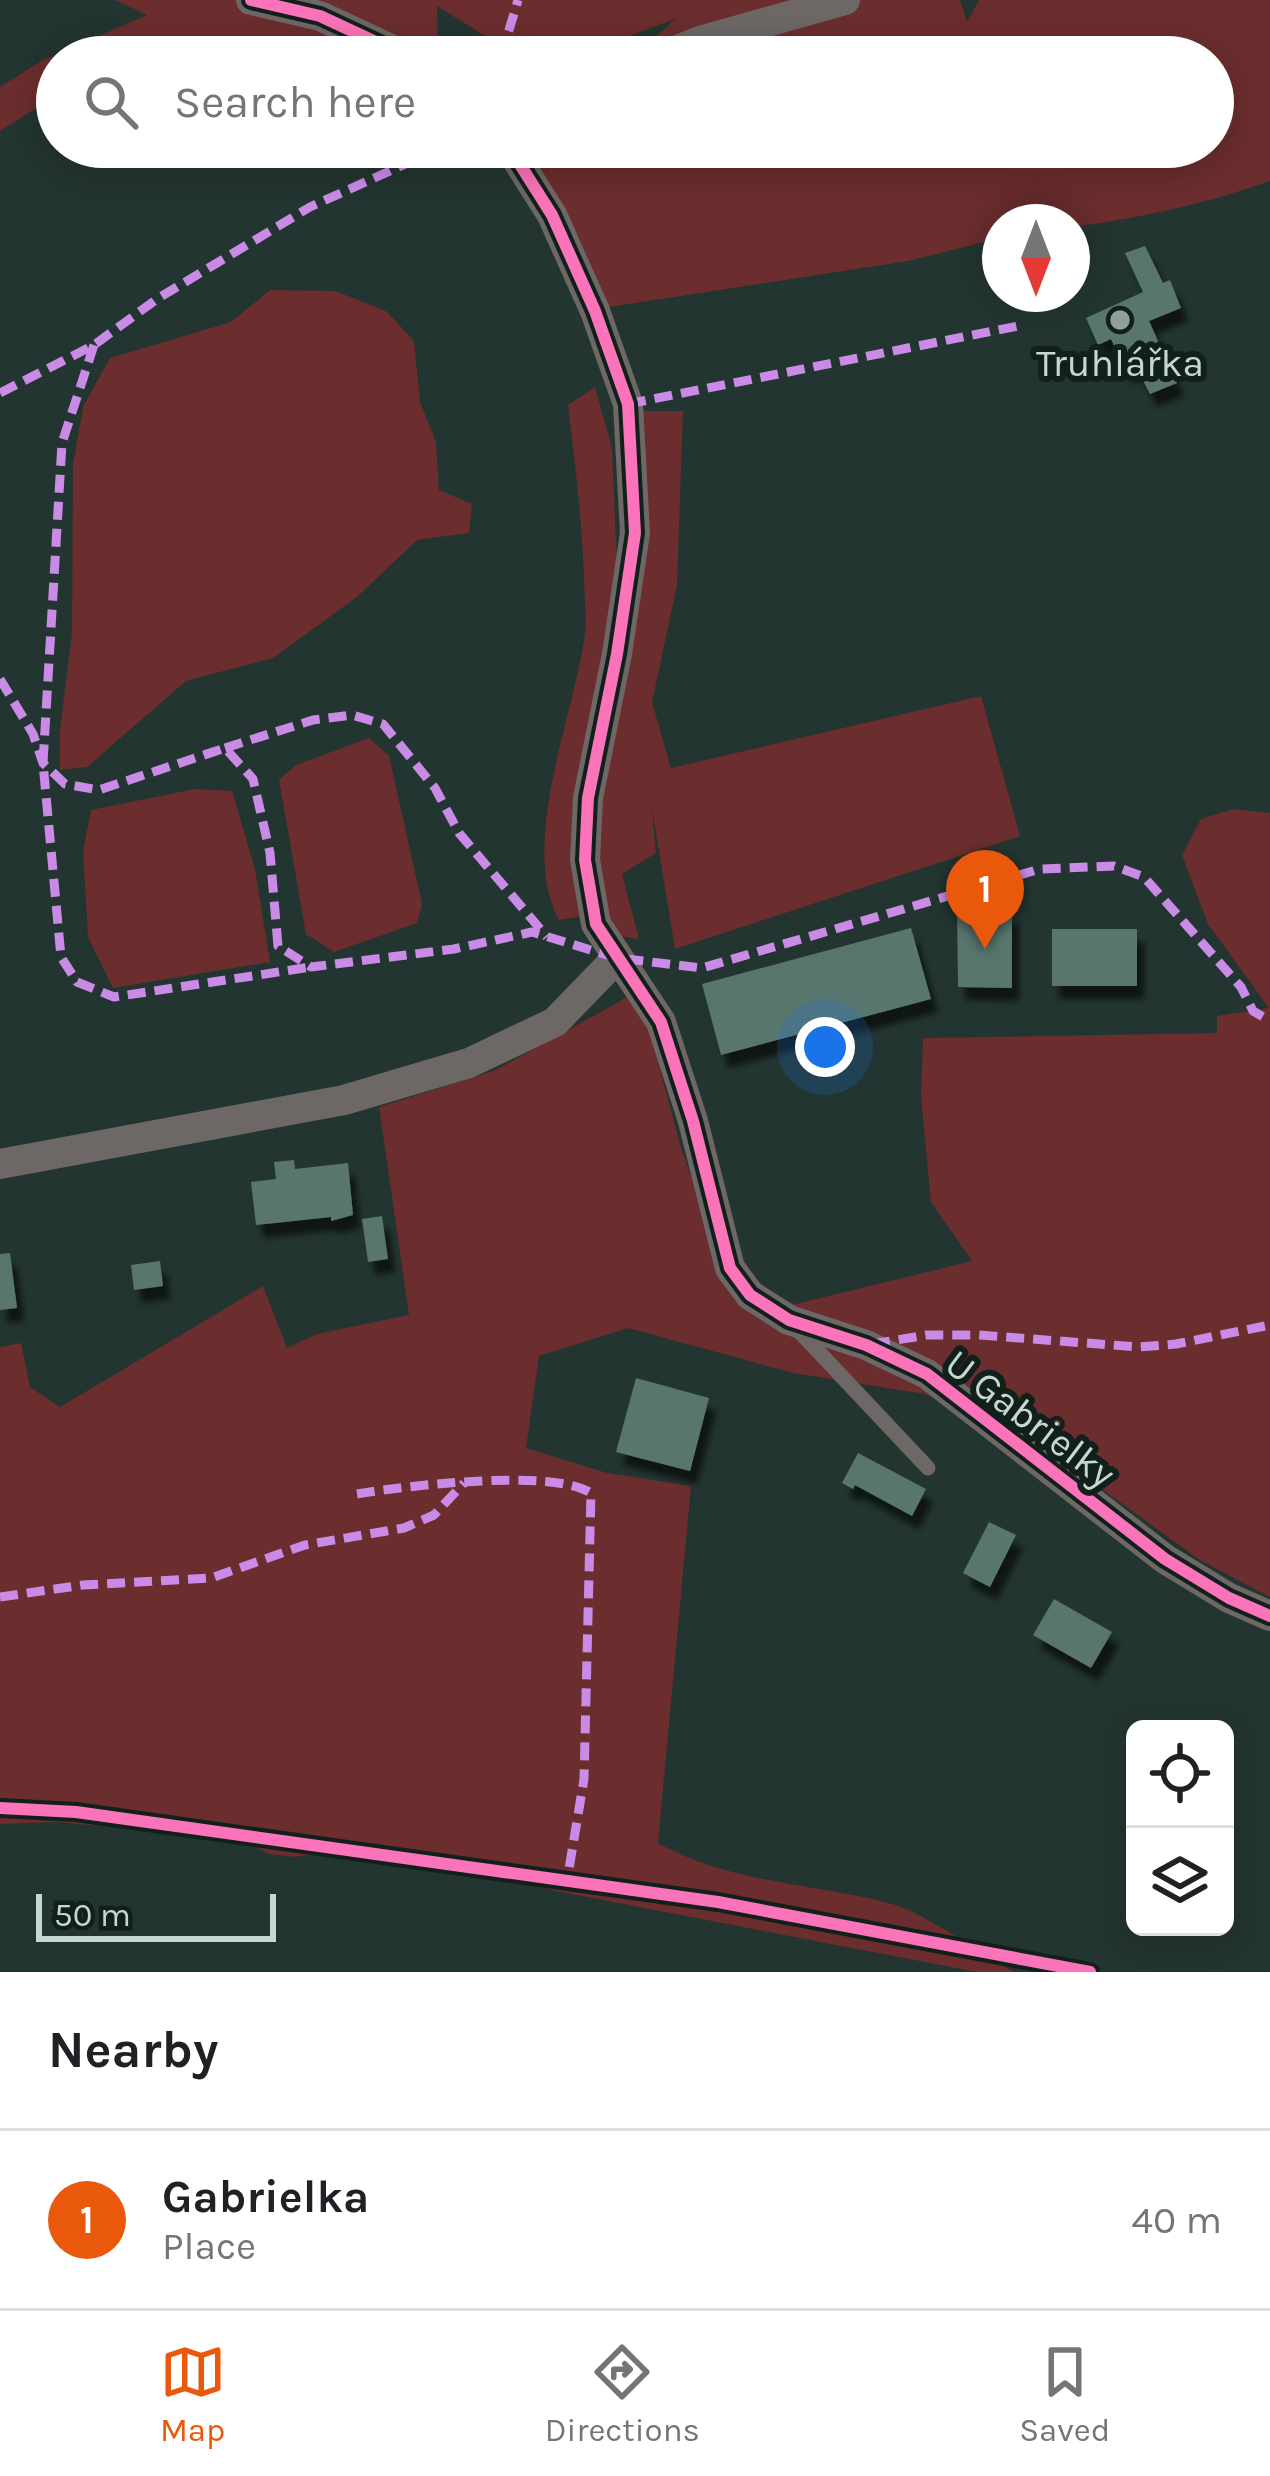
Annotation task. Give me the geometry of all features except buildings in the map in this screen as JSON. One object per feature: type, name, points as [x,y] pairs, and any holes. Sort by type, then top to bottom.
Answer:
[{"type":"street","points":[[251,0],[320,16],[363,36]]},
{"type":"street","points":[[718,36],[844,0]]},
{"type":"street","name":"U Gabrielky","points":[[522,168],[552,215],[595,310],[628,404],[634,533],[617,654],[588,797],[585,860],[596,924],[662,1022],[730,1268],[750,1295],[789,1320],[866,1346],[927,1374],[1165,1558],[1229,1598],[1270,1616]]},
{"type":"street","points":[[0,1164],[344,1100],[469,1064],[555,1022],[617,958]]},
{"type":"lane","points":[[789,1320],[928,1468]]},
{"type":"shaded area","points":[[115,0],[960,0],[967,22],[979,0],[1270,0],[1270,181],[1148,215],[1090,224],[1090,204],[982,204],[982,242],[908,261],[609,307],[581,242],[540,168],[1234,168],[1234,36],[657,36],[675,19],[629,36],[485,36],[437,6],[438,36],[98,36],[147,15]]},
{"type":"shaded area","points":[[36,64],[36,108],[0,131],[0,87]]},
{"type":"shaded area","points":[[270,290],[335,291],[386,311],[414,341],[420,402],[436,442],[439,490],[472,504],[469,533],[417,540],[357,597],[273,658],[186,681],[87,767],[60,770],[72,632],[73,465],[83,407],[110,358],[231,322]]},
{"type":"shaded area","points":[[595,387],[612,449],[617,564],[598,678],[583,916],[559,920],[548,889],[547,817],[586,619],[568,405]]},
{"type":"shaded area","points":[[643,411],[683,411],[677,585],[652,702],[671,768],[981,696],[1020,836],[675,949],[652,808],[656,853],[622,874],[639,939],[613,935],[597,849]]},
{"type":"shaded area","points":[[369,738],[389,756],[422,904],[417,923],[334,952],[306,934],[279,780],[296,765]]},
{"type":"shaded area","points":[[195,789],[232,791],[255,869],[270,962],[113,988],[88,937],[83,851],[91,810]]},
{"type":"shaded area","points":[[1233,809],[1270,813],[1270,1597],[1200,1560],[1009,1422],[925,1394],[793,1373],[628,1328],[539,1356],[526,1448],[607,1473],[691,1486],[658,1843],[743,1875],[906,1909],[1014,1972],[977,1972],[556,1891],[429,1860],[326,1852],[295,1857],[269,1854],[239,1838],[56,1822],[0,1824],[0,1347],[21,1343],[30,1387],[60,1407],[263,1286],[287,1348],[317,1334],[409,1315],[379,1107],[494,1071],[633,994],[644,1010],[681,1148],[735,1295],[796,1304],[972,1261],[931,1202],[921,1096],[923,1038],[1217,1033],[1217,1016],[1269,1008],[1208,924],[1182,855],[1201,819]]},
{"type":"marked path","points":[[507,36],[518,0]]},
{"type":"marked path","points":[[0,393],[94,345],[157,299],[310,207],[396,168]]},
{"type":"marked path","points":[[628,404],[1018,326]]},
{"type":"marked path","points":[[94,345],[62,443],[43,763],[61,957],[77,982],[114,997],[311,967]]},
{"type":"marked path","points":[[0,679],[33,734],[43,763],[65,784],[99,790],[225,748],[253,779],[270,853],[278,946],[311,967],[454,949],[532,932],[617,958],[702,968],[1040,869],[1114,866],[1144,877],[1241,987],[1253,1011],[1270,1021]]},
{"type":"marked path","points":[[225,748],[313,720],[352,715],[383,724],[435,788],[459,833],[547,937]]},
{"type":"marked path","points":[[872,1344],[927,1335],[979,1335],[1139,1347],[1270,1325]]},
{"type":"marked path","points":[[357,1494],[513,1480],[545,1481],[591,1493],[584,1779],[567,1881]]},
{"type":"marked path","points":[[0,1597],[83,1585],[211,1578],[305,1545],[404,1528],[434,1515],[464,1483]]},
{"type":"cycle path","points":[[251,0],[320,16],[363,36]]},
{"type":"cycle path","points":[[522,168],[552,215],[595,311],[628,404],[635,533],[588,798],[585,860],[596,924],[661,1022],[693,1121],[730,1268],[750,1295],[789,1320],[866,1345],[927,1374],[1165,1559],[1229,1598],[1270,1616]]},
{"type":"cycle path","points":[[0,1808],[76,1812],[718,1902],[1090,1972]]},
{"type":"place","name":"Truhlářka","points":[[1120,320]]},
{"type":"place","name":"Gabrielka","points":[[985,949]]}]
